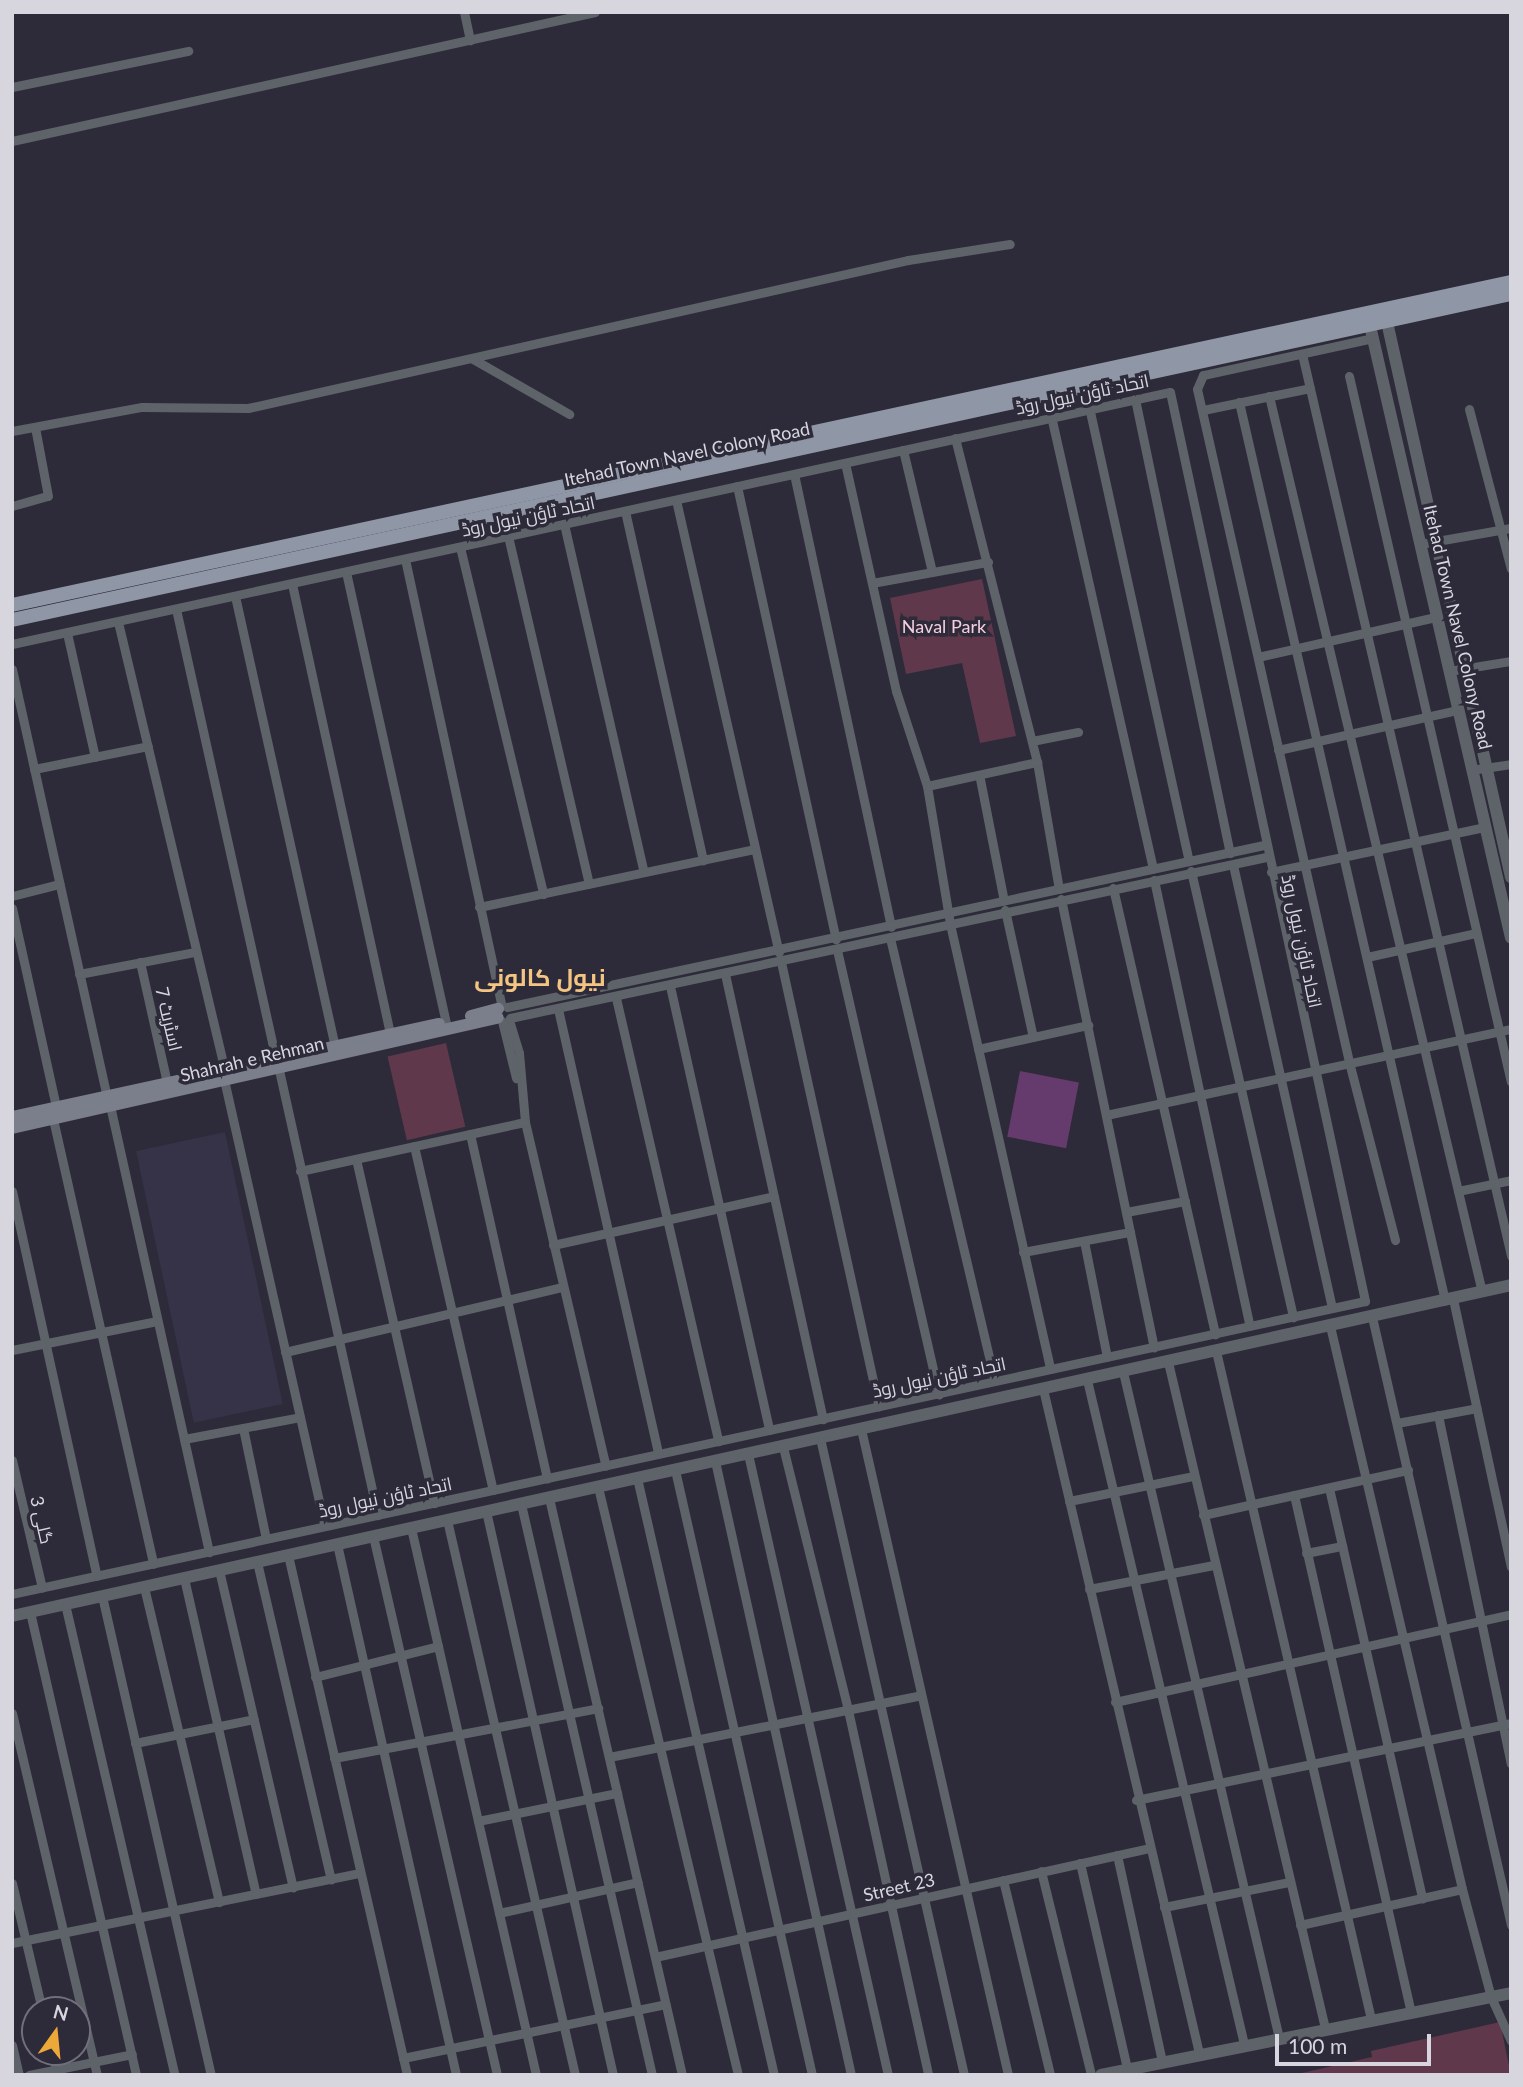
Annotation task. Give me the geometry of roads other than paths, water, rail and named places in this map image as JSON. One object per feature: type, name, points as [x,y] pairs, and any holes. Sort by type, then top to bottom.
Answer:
[{"type":"main road","name":"Itehad Town Navel Colony Road","points":[[1385,315],[1511,282]]},
{"type":"main road","name":"Itehad Town Navel Colony Road","points":[[12,605],[770,440],[1369,318],[1511,294]]},
{"type":"main road","name":"Itehad Town Navel Colony Road","points":[[12,620],[773,456],[1369,318]]},
{"type":"main road","points":[[770,440],[773,456]]},
{"type":"main road","name":"Shahrah e Rehman","points":[[278,1066],[390,1034],[446,1022],[504,1014]]},
{"type":"main road","name":"Shahrah e Rehman","points":[[12,1117],[111,1110],[225,1078],[504,1014]]},
{"type":"main road","name":"Shahrah e Rehman","points":[[12,1128],[107,1096],[167,1083],[225,1078]]},
{"type":"street","points":[[464,12],[470,40]]},
{"type":"street","points":[[12,141],[595,12]]},
{"type":"street","points":[[12,87],[188,51]]},
{"type":"street","points":[[12,431],[142,407],[248,408],[908,260],[1010,244]]},
{"type":"street","name":"Itehad Town Navel Colony Road","points":[[1385,315],[1463,669],[1485,827],[1511,938]]},
{"type":"street","name":"Itehad Town Navel Colony Road","points":[[1369,318],[1457,710],[1510,869]]},
{"type":"street","points":[[1373,338],[1203,375],[1197,389],[1349,1062],[1395,1240]]},
{"type":"street","points":[[1302,354],[1418,841],[1511,1255]]},
{"type":"street","points":[[473,359],[569,414]]},
{"type":"street","points":[[1349,376],[1511,1082]]},
{"type":"street","points":[[1203,410],[1310,388]]},
{"type":"street","name":"اتحاد ٹاؤن نیول روڈ","points":[[12,644],[845,463],[1089,407],[1170,392],[1266,857],[1365,1301],[12,1594]]},
{"type":"street","points":[[1269,396],[1482,1292]]},
{"type":"street","points":[[1135,399],[1230,853]]},
{"type":"street","points":[[1239,402],[1389,1054],[1477,1408],[1511,1567]]},
{"type":"street","points":[[1089,407],[1293,1317]]},
{"type":"street","points":[[1469,409],[1506,529],[1511,569]]},
{"type":"street","points":[[1051,416],[1153,869]]},
{"type":"street","points":[[12,506],[48,496],[35,427]]},
{"type":"street","points":[[955,438],[1037,762],[1060,894],[1154,1347]]},
{"type":"street","points":[[902,450],[932,572]]},
{"type":"street","points":[[845,463],[897,691],[928,786],[950,925],[1050,1369]]},
{"type":"street","points":[[794,474],[891,927]]},
{"type":"street","points":[[737,486],[836,939]]},
{"type":"street","points":[[676,500],[779,952]]},
{"type":"street","points":[[625,511],[703,860]]},
{"type":"street","points":[[564,524],[644,872]]},
{"type":"street","points":[[1420,544],[1506,529]]},
{"type":"street","points":[[508,536],[589,884]]},
{"type":"street","points":[[460,547],[543,894]]},
{"type":"street","points":[[405,559],[525,1122],[606,1465]]},
{"type":"street","points":[[872,583],[988,562]]},
{"type":"street","points":[[346,572],[446,1022]]},
{"type":"street","points":[[292,583],[390,1034]]},
{"type":"street","points":[[234,596],[334,1048]]},
{"type":"street","points":[[176,609],[378,1515]]},
{"type":"street","points":[[1258,657],[1436,617]]},
{"type":"street","points":[[118,622],[225,1078],[325,1526]]},
{"type":"street","points":[[67,633],[95,757]]},
{"type":"street","points":[[1449,671],[1511,661]]},
{"type":"street","points":[[12,668],[107,1096]]},
{"type":"street","points":[[1278,750],[1457,710]]},
{"type":"street","points":[[1032,741],[1078,732]]},
{"type":"street","points":[[34,769],[148,746]]},
{"type":"street","points":[[928,786],[980,779],[1037,762]]},
{"type":"street","points":[[1477,769],[1511,764]]},
{"type":"street","points":[[980,779],[1033,1037]]},
{"type":"street","points":[[1271,872],[1485,827]]},
{"type":"street","points":[[1060,894],[1154,880],[1230,853],[1264,845]]},
{"type":"street","points":[[479,907],[754,849]]},
{"type":"street","points":[[504,1014],[949,913],[1004,906],[1060,894],[1153,869],[1233,864],[1266,857]]},
{"type":"street","points":[[1233,864],[1332,1308]]},
{"type":"street","points":[[1494,866],[1510,869]]},
{"type":"street","points":[[1154,880],[1251,1326]]},
{"type":"street","points":[[12,895],[59,884]]},
{"type":"street","points":[[1113,888],[1215,1334]]},
{"type":"street","points":[[504,1014],[558,1009],[616,998],[950,925],[1004,906]]},
{"type":"street","points":[[12,908],[100,1332],[153,1564]]},
{"type":"street","points":[[1367,957],[1476,933]]},
{"type":"street","points":[[890,938],[995,1381]]},
{"type":"street","points":[[837,950],[939,1394]]},
{"type":"street","points":[[79,974],[194,952]]},
{"type":"street","name":"اسٹریٹ 7","points":[[140,962],[167,1083]]},
{"type":"street","points":[[781,962],[878,1406]]},
{"type":"street","points":[[725,974],[823,1419]]},
{"type":"street","points":[[670,986],[769,1430]]},
{"type":"street","points":[[616,998],[718,1441]]},
{"type":"street","points":[[558,1009],[658,1454]]},
{"type":"street","points":[[978,1049],[1088,1025]]},
{"type":"street","points":[[1106,1115],[1312,1069],[1511,1029]]},
{"type":"street","points":[[111,1110],[209,1552]]},
{"type":"street","points":[[300,1171],[525,1122]]},
{"type":"street","points":[[470,1134],[547,1478]]},
{"type":"street","points":[[414,1146],[493,1490]]},
{"type":"street","points":[[356,1159],[434,1503]]},
{"type":"street","points":[[1458,1191],[1511,1180]]},
{"type":"street","points":[[12,1191],[97,1576]]},
{"type":"street","points":[[553,1245],[774,1196]]},
{"type":"street","points":[[1126,1212],[1185,1201]]},
{"type":"street","points":[[1023,1252],[1130,1232]]},
{"type":"street","points":[[1084,1241],[1107,1357]]},
{"type":"street","points":[[12,1616],[1511,1285]]},
{"type":"street","points":[[285,1352],[563,1287]]},
{"type":"street","points":[[1372,1317],[1511,1925]]},
{"type":"street","points":[[12,1350],[157,1321]]},
{"type":"street","points":[[1330,1326],[1430,1740],[1462,1889],[1491,1997],[1511,2041]]},
{"type":"street","points":[[1216,1351],[1371,2019]]},
{"type":"street","points":[[1168,1362],[1238,1674],[1325,2028]]},
{"type":"street","points":[[1123,1372],[1279,2038]]},
{"type":"street","points":[[1087,1380],[1181,1791],[1244,2044]]},
{"type":"street","points":[[1043,1390],[1136,1800],[1199,2053]]},
{"type":"street","points":[[1397,1423],[1477,1408]]},
{"type":"street","points":[[1438,1415],[1506,1723],[1511,1763]]},
{"type":"street","points":[[184,1439],[300,1417]]},
{"type":"street","points":[[243,1428],[266,1539]]},
{"type":"street","points":[[861,1429],[1008,2075]]},
{"type":"street","points":[[820,1438],[964,2075]]},
{"type":"street","points":[[783,1447],[848,1710],[928,2075]]},
{"type":"street","points":[[748,1454],[888,2075]]},
{"type":"street","name":"گلی 3","points":[[12,1460],[41,1588]]},
{"type":"street","points":[[715,1461],[851,2075]]},
{"type":"street","points":[[675,1470],[812,2075]]},
{"type":"street","points":[[1203,1515],[1408,1470]]},
{"type":"street","points":[[1069,1502],[1194,1475]]},
{"type":"street","points":[[637,1478],[774,2075]]},
{"type":"street","points":[[598,1487],[738,2075]]},
{"type":"street","points":[[1329,1488],[1422,1899]]},
{"type":"street","points":[[1293,1495],[1411,2013]]},
{"type":"street","points":[[549,1498],[682,2075]]},
{"type":"street","points":[[521,1504],[652,2075]]},
{"type":"street","points":[[486,1511],[613,2075]]},
{"type":"street","points":[[1500,1517],[1511,1514]]},
{"type":"street","points":[[447,1520],[575,2075]]},
{"type":"street","points":[[411,1528],[536,2075]]},
{"type":"street","points":[[373,1536],[497,2075]]},
{"type":"street","points":[[337,1544],[456,2075]]},
{"type":"street","points":[[1306,1553],[1342,1546]]},
{"type":"street","points":[[288,1555],[407,2075]]},
{"type":"street","points":[[257,1562],[331,1879]]},
{"type":"street","points":[[1089,1589],[1214,1565]]},
{"type":"street","points":[[219,1570],[293,1887]]},
{"type":"street","points":[[184,1578],[256,1894]]},
{"type":"street","points":[[144,1587],[219,1902]]},
{"type":"street","points":[[103,1596],[211,2075]]},
{"type":"street","points":[[65,1604],[175,2075]]},
{"type":"street","points":[[30,1612],[104,1924],[136,2075]]},
{"type":"street","points":[[1115,1702],[1511,1614]]},
{"type":"street","points":[[316,1677],[438,1646]]},
{"type":"street","points":[[609,1756],[921,1695]]},
{"type":"street","points":[[334,1758],[598,1708]]},
{"type":"street","points":[[12,1713],[97,2075]]},
{"type":"street","points":[[135,1743],[254,1718]]},
{"type":"street","points":[[1136,1800],[1506,1723]]},
{"type":"street","points":[[478,1821],[617,1793]]},
{"type":"street","name":"Street 23","points":[[655,1957],[1150,1848]]},
{"type":"street","points":[[1117,1854],[1162,2061]]},
{"type":"street","points":[[1080,1863],[1127,2069]]},
{"type":"street","points":[[1041,1871],[1091,2075]]},
{"type":"street","points":[[12,1943],[360,1873]]},
{"type":"street","points":[[1003,1880],[1050,2075]]},
{"type":"street","points":[[499,1913],[638,1882]]},
{"type":"street","points":[[1164,1907],[1289,1882]]},
{"type":"street","points":[[12,1883],[39,1996]]},
{"type":"street","points":[[1300,1925],[1462,1889]]},
{"type":"street","points":[[1101,2075],[1199,2053],[1511,1993]]},
{"type":"street","points":[[403,2058],[666,2004]]},
{"type":"street","points":[[12,2045],[19,2075]]},
{"type":"street","points":[[29,2075],[57,2072],[132,2053]]},
{"type":"district","name":"نیول کالونی","points":[[540,977]]},
{"type":"park label","name":"Naval Park","points":[[944,626]]}]
